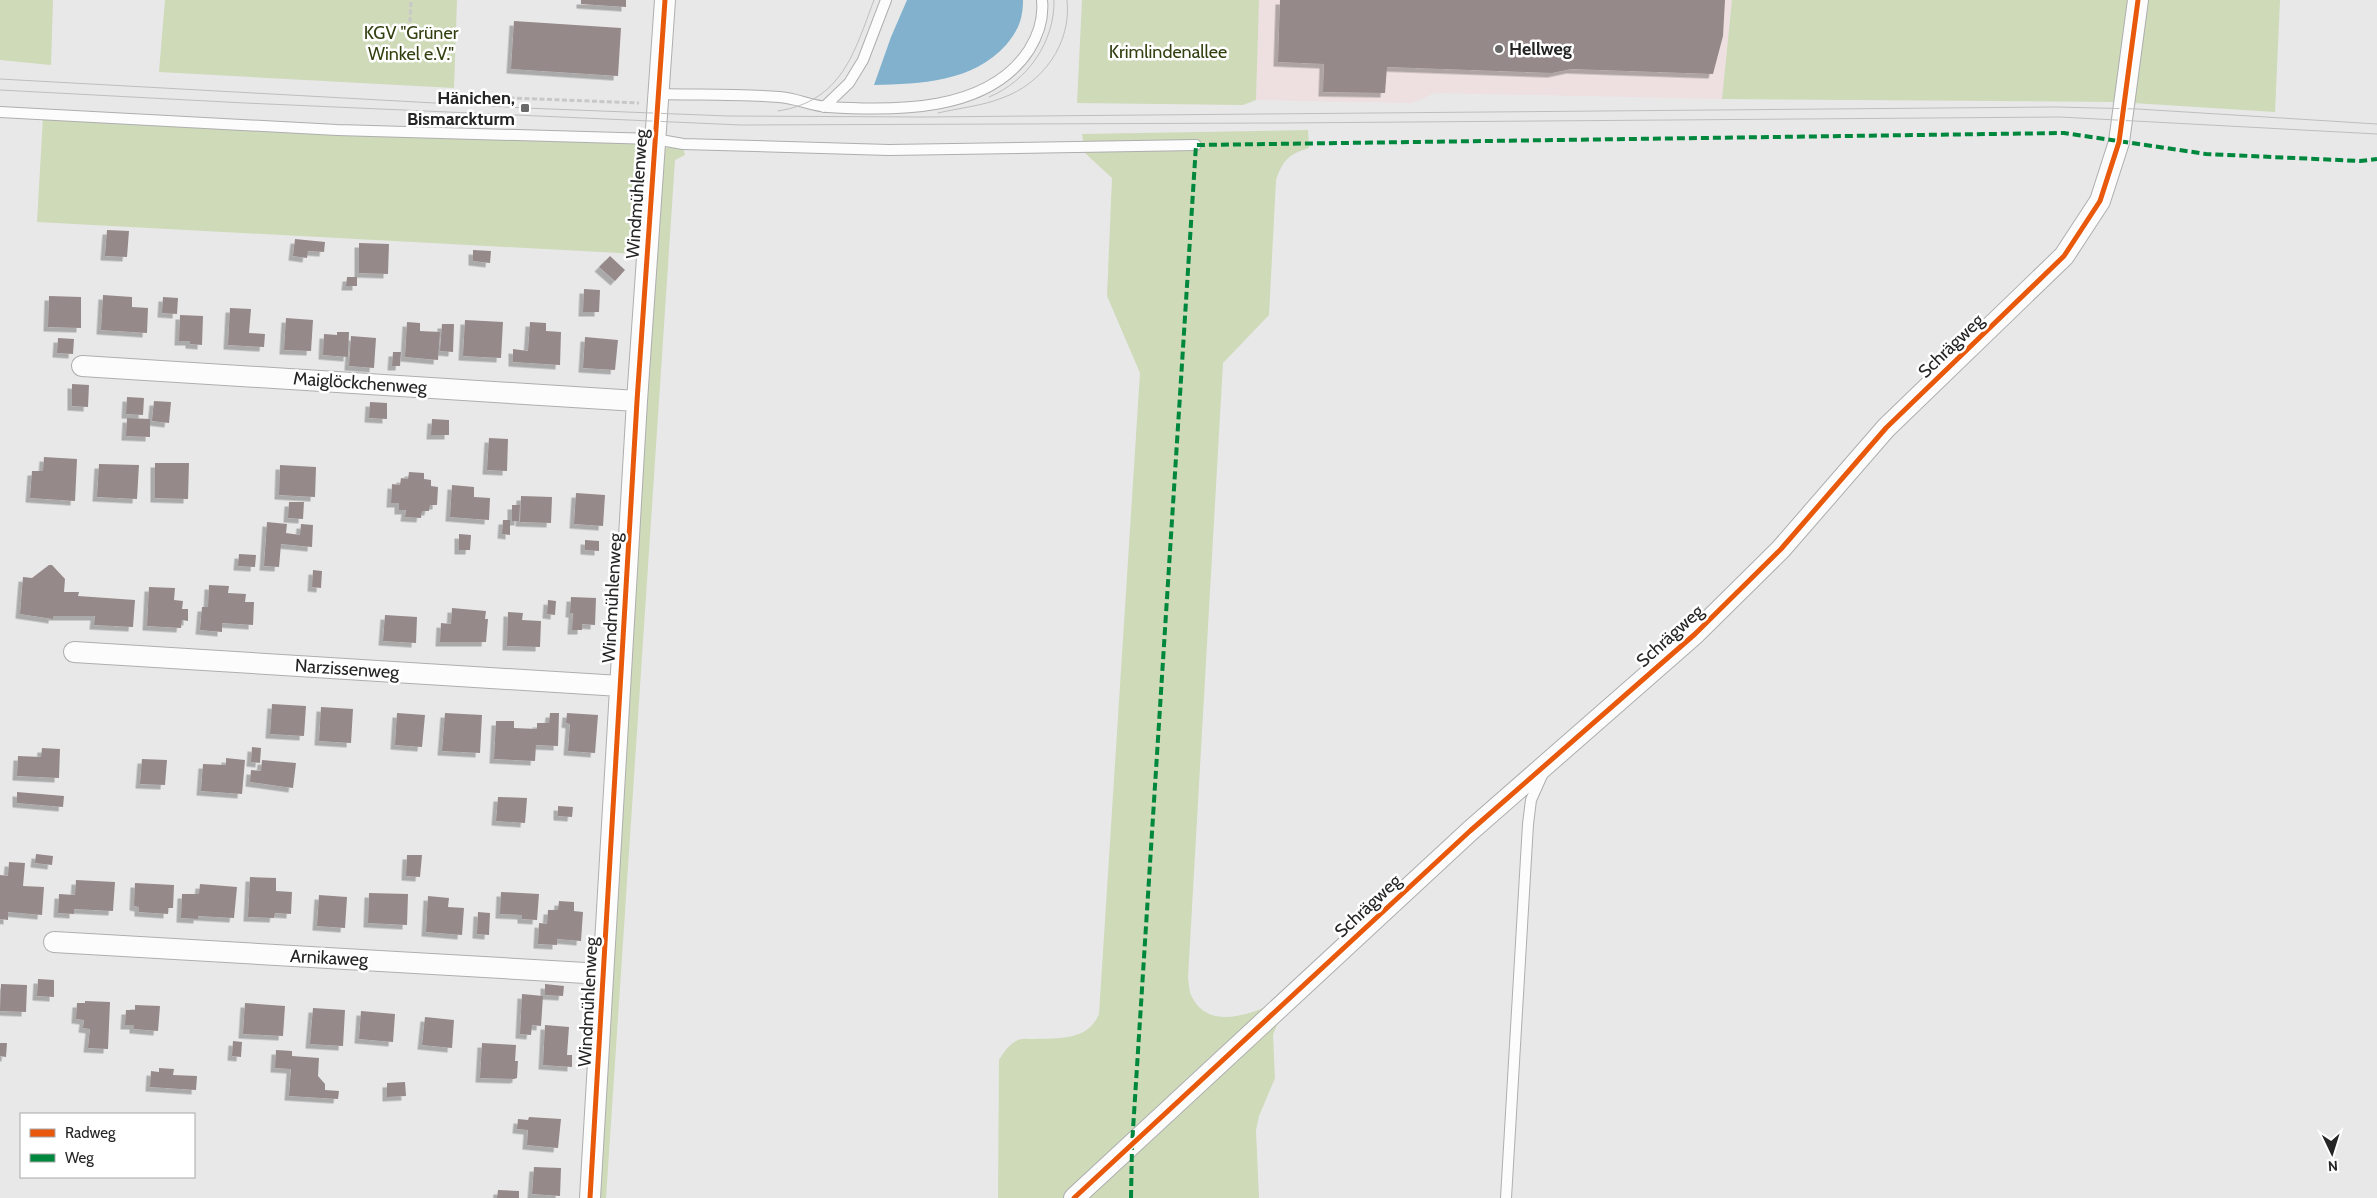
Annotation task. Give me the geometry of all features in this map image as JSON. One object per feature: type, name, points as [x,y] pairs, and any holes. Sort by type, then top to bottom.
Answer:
[{"type":"street","name":"Windmühlenweg","points":[[590,1198],[637,401],[665,0]]},
{"type":"street","name":"Schrägweg","points":[[1074,1198],[1470,831],[1709,621],[1782,549],[1886,428],[2064,256],[2100,201],[2119,142],[2138,0]]},
{"type":"street","name":"Maiglöckchenweg","points":[[82,366],[637,401]]},
{"type":"street","name":"Narzissenweg","points":[[74,652],[620,686]]},
{"type":"street","name":"Arnikaweg","points":[[54,942],[603,974]]},
{"type":"lane","points":[[824,106],[849,83],[862,60],[886,0]]},
{"type":"lane","points":[[658,99],[781,97],[824,106],[862,108],[922,106],[967,96],[998,81],[1022,60],[1037,38],[1044,13],[1042,0]]},
{"type":"lane","points":[[0,112],[337,130],[654,139],[683,144],[889,150],[1196,145]]},
{"type":"lane","points":[[1506,1198],[1528,824],[1532,800],[1547,763]]},
{"type":"path","points":[[410,22],[411,0]]},
{"type":"path","points":[[487,96],[658,99]]},
{"type":"shaded area","name":"Hellweg","points":[[1259,0],[1732,0],[1722,99],[1435,93],[1412,103],[1256,100]]},
{"type":"green space","points":[[0,0],[53,0],[51,65],[0,60]]},
{"type":"green space","name":"KGV \"Grüner Winkel e.V.\"","points":[[165,0],[457,0],[454,88],[159,72]]},
{"type":"green space","name":"Krimlindenallee","points":[[1082,0],[1259,0],[1256,100],[1243,105],[1077,103]]},
{"type":"green space","points":[[1732,0],[2131,0],[2117,102],[1722,99]]},
{"type":"green space","points":[[2146,0],[2280,0],[2275,112],[2133,103]]},
{"type":"green space","points":[[43,117],[644,143],[638,254],[37,222]]},
{"type":"green space","points":[[1308,130],[1309,148],[1292,155],[1281,167],[1276,180],[1269,315],[1223,363],[1188,978],[1192,997],[1200,1007],[1209,1014],[1220,1017],[1244,1015],[1277,1002],[1281,1015],[1273,1035],[1275,1078],[1259,1116],[1256,1130],[1259,1198],[998,1198],[999,1060],[1009,1046],[1018,1040],[1063,1038],[1080,1034],[1094,1023],[1099,1014],[1140,373],[1107,296],[1112,178],[1085,153],[1082,134]]},
{"type":"green space","points":[[669,147],[683,148],[685,155],[675,160],[606,1198],[598,1198],[660,149]]},
{"type":"water","points":[[907,0],[1023,0],[1021,19],[1014,35],[993,57],[978,67],[962,74],[927,82],[874,85],[891,37]]},
{"type":"building","points":[[581,0],[626,0],[626,7],[581,4]]},
{"type":"building","name":"Hellweg","points":[[1280,0],[1725,0],[1723,36],[1713,74],[1571,69],[1552,73],[1387,67],[1385,93],[1323,92],[1324,64],[1278,62]]},
{"type":"building","points":[[514,21],[621,28],[618,76],[511,69]]},
{"type":"building","points":[[107,230],[129,231],[127,257],[105,256]]},
{"type":"building","points":[[295,239],[325,242],[324,252],[308,251],[307,258],[293,256]]},
{"type":"building","points":[[359,243],[389,244],[388,274],[359,273]]},
{"type":"building","points":[[473,250],[491,251],[490,263],[473,261]]},
{"type":"building","points":[[610,256],[625,270],[615,281],[599,267]]},
{"type":"building","points":[[347,277],[357,277],[357,286],[346,286]]},
{"type":"building","points":[[584,289],[600,290],[599,312],[583,312]]},
{"type":"building","points":[[103,295],[132,297],[132,307],[148,308],[147,333],[101,330]]},
{"type":"building","points":[[49,296],[81,297],[81,328],[48,327]]},
{"type":"building","points":[[163,297],[178,298],[177,314],[162,313]]},
{"type":"building","points":[[230,308],[251,309],[249,333],[265,334],[264,347],[228,345]]},
{"type":"building","points":[[180,315],[203,316],[202,345],[190,344],[190,341],[179,341]]},
{"type":"building","points":[[286,318],[313,320],[311,351],[284,350]]},
{"type":"building","points":[[465,320],[503,322],[501,358],[463,356]]},
{"type":"building","points":[[407,322],[420,323],[420,331],[440,332],[438,360],[405,357]]},
{"type":"building","points":[[530,322],[546,323],[546,331],[561,332],[560,365],[513,362],[513,349],[528,351]]},
{"type":"building","points":[[442,324],[454,324],[453,352],[440,351]]},
{"type":"building","points":[[337,332],[349,332],[348,357],[323,355],[324,334],[337,335]]},
{"type":"building","points":[[351,336],[376,338],[374,368],[349,366]]},
{"type":"building","points":[[585,337],[618,340],[615,370],[583,368]]},
{"type":"building","points":[[58,338],[74,339],[73,354],[57,353]]},
{"type":"building","points":[[393,352],[401,352],[400,366],[392,366]]},
{"type":"building","points":[[72,384],[89,385],[88,407],[72,406]]},
{"type":"building","points":[[127,397],[144,398],[143,415],[126,414]]},
{"type":"building","points":[[154,401],[171,402],[169,423],[152,421]]},
{"type":"building","points":[[370,402],[387,403],[387,419],[369,418]]},
{"type":"building","points":[[127,418],[150,419],[150,437],[126,436]]},
{"type":"building","points":[[432,419],[449,420],[449,435],[431,435]]},
{"type":"building","points":[[489,438],[508,439],[507,471],[487,470]]},
{"type":"building","points":[[44,457],[77,459],[75,501],[30,498],[32,471],[43,471]]},
{"type":"building","points":[[155,463],[189,463],[188,499],[155,498]]},
{"type":"building","points":[[99,464],[139,465],[137,499],[97,497]]},
{"type":"building","points":[[280,465],[316,467],[315,497],[279,495]]},
{"type":"building","points":[[409,472],[424,473],[424,479],[431,480],[431,486],[438,487],[437,505],[430,505],[429,511],[422,511],[421,518],[405,517],[406,510],[399,510],[399,503],[391,503],[392,484],[400,485],[401,478],[408,479]]},
{"type":"building","points":[[452,485],[474,487],[474,497],[490,498],[489,520],[450,517]]},
{"type":"building","points":[[576,493],[605,495],[603,526],[574,524]]},
{"type":"building","points":[[521,496],[552,497],[551,523],[520,522]]},
{"type":"building","points":[[289,502],[304,502],[303,519],[288,518]]},
{"type":"building","points":[[512,505],[520,505],[519,521],[512,521]]},
{"type":"building","points":[[503,520],[510,520],[510,535],[502,534]]},
{"type":"building","points":[[267,522],[287,524],[286,533],[300,535],[301,524],[313,525],[312,547],[281,544],[279,567],[264,566]]},
{"type":"building","points":[[459,534],[471,535],[470,550],[459,550]]},
{"type":"building","points":[[585,540],[599,541],[599,551],[585,550]]},
{"type":"building","points":[[239,554],[256,555],[255,567],[238,566]]},
{"type":"building","points":[[49,565],[52,565],[65,579],[64,592],[79,592],[78,596],[135,600],[133,627],[94,625],[95,616],[53,616],[53,619],[20,614],[23,577],[32,578]]},
{"type":"building","points":[[313,570],[322,571],[321,588],[312,587]]},
{"type":"building","points":[[209,585],[229,586],[228,593],[246,594],[245,602],[254,602],[253,625],[222,623],[222,632],[200,630],[202,607],[208,607]]},
{"type":"building","points":[[149,587],[175,588],[174,600],[183,601],[182,609],[188,609],[188,621],[182,620],[181,628],[147,626]]},
{"type":"building","points":[[571,597],[596,598],[595,625],[582,624],[582,630],[572,630],[573,613],[570,613]]},
{"type":"building","points":[[548,600],[556,601],[555,615],[547,614]]},
{"type":"building","points":[[452,608],[486,611],[485,619],[488,619],[486,642],[440,642],[441,623],[451,624]]},
{"type":"building","points":[[508,612],[523,613],[522,620],[541,621],[540,647],[507,646]]},
{"type":"building","points":[[385,615],[417,617],[416,643],[383,641]]},
{"type":"building","points":[[272,704],[306,706],[304,736],[270,734]]},
{"type":"building","points":[[321,707],[353,709],[351,743],[319,741]]},
{"type":"building","points":[[397,713],[425,715],[422,747],[395,745]]},
{"type":"building","points":[[445,713],[482,715],[480,753],[442,751]]},
{"type":"building","points":[[550,713],[559,713],[558,746],[536,745],[535,761],[494,759],[496,721],[514,721],[514,728],[537,729],[537,723],[549,723]]},
{"type":"building","points":[[567,713],[598,715],[595,753],[568,751],[570,724],[566,723]]},
{"type":"building","points":[[252,747],[261,748],[260,763],[251,762]]},
{"type":"building","points":[[42,748],[60,749],[59,778],[17,776],[18,756],[41,757]]},
{"type":"building","points":[[226,758],[245,760],[242,794],[201,791],[203,764],[226,765]]},
{"type":"building","points":[[142,759],[167,760],[165,785],[140,784]]},
{"type":"building","points":[[262,760],[296,763],[293,788],[250,782],[251,770],[261,771]]},
{"type":"building","points":[[17,792],[64,796],[63,807],[17,803]]},
{"type":"building","points":[[498,797],[527,798],[525,823],[496,821]]},
{"type":"building","points":[[558,806],[573,807],[572,817],[558,816]]},
{"type":"building","points":[[36,854],[53,856],[52,865],[35,863]]},
{"type":"building","points":[[407,855],[422,855],[420,877],[406,876]]},
{"type":"building","points":[[9,862],[25,863],[23,886],[44,887],[42,915],[8,912],[8,920],[0,919],[0,875],[8,876]]},
{"type":"building","points":[[250,877],[276,878],[276,891],[292,892],[291,914],[275,913],[274,918],[248,917]]},
{"type":"building","points":[[76,880],[115,882],[113,911],[74,909],[74,914],[58,913],[59,894],[75,895]]},
{"type":"building","points":[[135,883],[174,885],[173,908],[168,908],[168,914],[139,912],[139,907],[134,906]]},
{"type":"building","points":[[200,884],[237,887],[234,918],[198,916],[198,919],[181,918],[182,894],[199,894]]},
{"type":"building","points":[[501,892],[539,894],[537,920],[522,919],[522,915],[500,914]]},
{"type":"building","points":[[369,893],[408,894],[407,925],[368,923]]},
{"type":"building","points":[[319,895],[347,897],[345,928],[317,926]]},
{"type":"building","points":[[428,896],[449,898],[448,907],[464,908],[462,935],[426,932]]},
{"type":"building","points":[[559,901],[574,902],[574,911],[583,912],[581,941],[557,939],[557,945],[538,944],[539,923],[547,924],[548,910],[558,910]]},
{"type":"building","points":[[478,912],[490,913],[489,935],[477,934]]},
{"type":"building","points":[[38,979],[54,980],[54,997],[37,996]]},
{"type":"building","points":[[1,984],[27,985],[26,1012],[0,1011]]},
{"type":"building","points":[[545,984],[564,986],[563,996],[545,995]]},
{"type":"building","points":[[522,994],[543,996],[541,1026],[532,1025],[531,1035],[520,1034]]},
{"type":"building","points":[[85,1001],[110,1002],[108,1049],[88,1048],[90,1029],[83,1028],[84,1020],[76,1019],[77,1003],[85,1003]]},
{"type":"building","points":[[245,1003],[285,1006],[283,1036],[243,1034]]},
{"type":"building","points":[[135,1005],[160,1006],[158,1031],[134,1029],[134,1025],[125,1025],[126,1010],[135,1010]]},
{"type":"building","points":[[313,1008],[345,1010],[343,1046],[310,1044]]},
{"type":"building","points":[[361,1011],[395,1014],[393,1042],[359,1039]]},
{"type":"building","points":[[425,1017],[454,1020],[452,1048],[422,1045]]},
{"type":"building","points":[[545,1025],[569,1027],[567,1055],[572,1055],[572,1067],[543,1065]]},
{"type":"building","points":[[233,1041],[242,1042],[241,1057],[232,1056]]},
{"type":"building","points":[[0,1043],[7,1043],[6,1057],[0,1056]]},
{"type":"building","points":[[482,1043],[516,1045],[515,1061],[518,1061],[517,1078],[480,1078]]},
{"type":"building","points":[[276,1050],[292,1051],[292,1056],[319,1058],[318,1076],[325,1084],[325,1090],[339,1091],[338,1099],[289,1096],[291,1069],[275,1068]]},
{"type":"building","points":[[159,1068],[174,1069],[173,1075],[197,1076],[196,1090],[150,1087],[151,1071],[159,1072]]},
{"type":"building","points":[[405,1082],[406,1096],[387,1097],[387,1083]]},
{"type":"building","points":[[529,1117],[561,1119],[558,1148],[527,1145],[528,1130],[517,1129],[518,1119],[528,1120]]},
{"type":"building","points":[[534,1167],[561,1168],[560,1196],[532,1194]]},
{"type":"building","points":[[498,1190],[519,1191],[519,1198],[497,1198]]},
{"type":"tram line","points":[[778,111],[800,106],[817,97],[843,72],[860,38],[874,0]]},
{"type":"tram line","points":[[989,97],[1016,81],[1036,58],[1050,30],[1054,0]]},
{"type":"tram line","points":[[938,113],[994,101],[1016,92],[1030,83],[1051,60],[1059,47],[1065,32],[1067,0]]},
{"type":"tram line","points":[[0,79],[525,108],[728,116],[920,117],[2056,107],[2138,109],[2377,124]]},
{"type":"tram line","points":[[0,90],[741,125],[2060,117],[2377,134]]},
{"type":"marked path","points":[[1131,1198],[1132,1145],[1196,145],[2064,133],[2206,154],[2360,161],[2377,159]]},
{"type":"cycle path","points":[[590,1198],[637,401],[665,0]]},
{"type":"cycle path","points":[[1074,1198],[1470,831],[1695,634],[1781,549],[1886,428],[2064,256],[2100,201],[2119,142],[2138,0]]},
{"type":"place","name":"Hellweg","points":[[1499,49]]},
{"type":"place","name":"Hänichen, Bismarckturm","points":[[525,108]]}]
